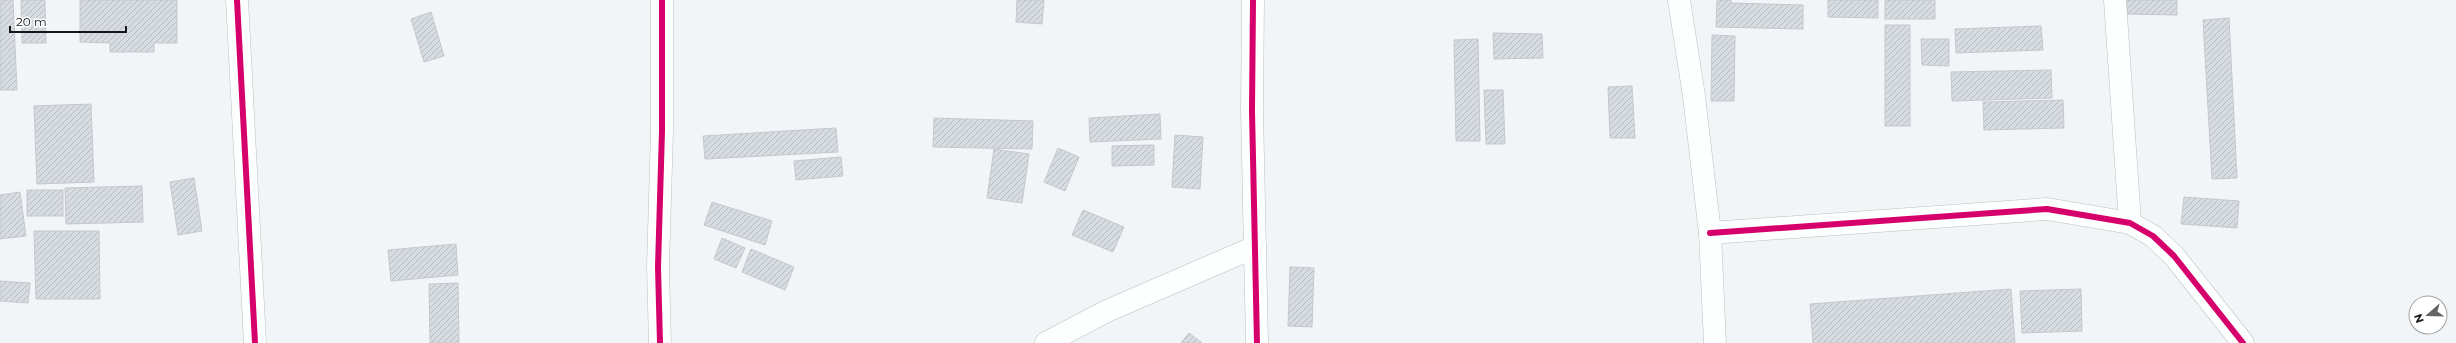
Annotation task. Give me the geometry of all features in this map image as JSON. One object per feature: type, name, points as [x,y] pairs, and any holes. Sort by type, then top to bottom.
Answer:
[{"type":"street","points":[[237,0],[255,343]]},
{"type":"street","points":[[660,343],[658,267],[662,131],[662,0]]},
{"type":"street","points":[[1253,0],[1252,111],[1257,343]]},
{"type":"street","points":[[1679,0],[1694,96],[1710,233],[1715,343]]},
{"type":"street","points":[[2115,0],[2130,223]]},
{"type":"street","points":[[1710,233],[2047,209],[2130,223],[2153,236],[2174,256],[2243,343]]},
{"type":"street","points":[[1046,343],[1107,311],[1255,247]]},
{"type":"building","points":[[0,0],[13,0],[17,90],[0,90]]},
{"type":"building","points":[[21,0],[45,0],[46,43],[22,43]]},
{"type":"building","points":[[80,0],[177,0],[177,43],[154,43],[154,52],[110,52],[110,43],[80,42]]},
{"type":"building","points":[[1017,0],[1044,0],[1042,24],[1016,22]]},
{"type":"building","points":[[1717,0],[1731,0],[1731,3],[1803,5],[1803,29],[1716,27]]},
{"type":"building","points":[[1828,0],[1878,0],[1878,18],[1828,17]]},
{"type":"building","points":[[1885,0],[1935,0],[1935,19],[1885,19]]},
{"type":"building","points":[[2127,0],[2177,0],[2177,15],[2127,14]]},
{"type":"building","points":[[431,12],[444,56],[424,62],[411,19]]},
{"type":"building","points":[[2229,18],[2237,178],[2212,179],[2203,20]]},
{"type":"building","points":[[1885,25],[1910,25],[1910,126],[1885,126]]},
{"type":"building","points":[[2041,26],[2043,50],[1956,53],[1955,29]]},
{"type":"building","points":[[1493,33],[1542,34],[1543,58],[1494,59]]},
{"type":"building","points":[[1712,35],[1735,36],[1734,101],[1711,101]]},
{"type":"building","points":[[1478,39],[1480,141],[1456,141],[1454,40]]},
{"type":"building","points":[[1921,39],[1949,39],[1949,66],[1922,65]]},
{"type":"building","points":[[2051,70],[2052,98],[1952,101],[1951,72]]},
{"type":"building","points":[[1632,86],[1635,138],[1610,138],[1608,87]]},
{"type":"building","points":[[1484,90],[1503,90],[1505,144],[1486,144]]},
{"type":"building","points":[[2063,100],[2064,128],[1984,130],[1983,102]]},
{"type":"building","points":[[91,104],[94,182],[37,184],[34,106]]},
{"type":"building","points":[[1160,114],[1161,139],[1090,142],[1089,118]]},
{"type":"building","points":[[934,118],[1033,121],[1032,149],[933,147]]},
{"type":"building","points":[[836,128],[838,152],[705,159],[703,136]]},
{"type":"building","points":[[1175,135],[1203,137],[1200,189],[1172,187]]},
{"type":"building","points":[[1154,145],[1154,165],[1112,166],[1112,146]]},
{"type":"building","points":[[1058,148],[1079,157],[1065,191],[1044,182]]},
{"type":"building","points":[[994,149],[1029,154],[1022,203],[987,198]]},
{"type":"building","points":[[841,157],[843,176],[796,180],[794,161]]},
{"type":"building","points":[[194,178],[202,231],[178,235],[170,182]]},
{"type":"building","points":[[142,186],[143,222],[66,224],[65,188]]},
{"type":"building","points":[[27,190],[63,190],[63,216],[27,216]]},
{"type":"building","points":[[20,192],[26,236],[0,239],[0,195]]},
{"type":"building","points":[[2184,197],[2239,201],[2237,228],[2181,224]]},
{"type":"building","points":[[712,202],[772,221],[765,245],[704,225]]},
{"type":"building","points":[[1083,210],[1124,227],[1113,252],[1072,235]]},
{"type":"building","points":[[34,231],[99,231],[100,299],[36,299]]},
{"type":"building","points":[[722,238],[745,248],[736,268],[714,259]]},
{"type":"building","points":[[456,244],[458,275],[391,281],[388,250]]},
{"type":"building","points":[[751,249],[794,267],[785,290],[742,272]]},
{"type":"building","points":[[1290,267],[1314,268],[1312,327],[1288,326]]},
{"type":"building","points":[[0,281],[30,283],[28,303],[0,301]]},
{"type":"building","points":[[458,283],[459,343],[430,343],[429,284]]},
{"type":"building","points":[[2011,289],[2015,343],[1813,343],[1810,304]]},
{"type":"building","points":[[2081,289],[2082,331],[2022,333],[2020,291]]},
{"type":"building","points":[[1189,333],[1202,343],[1181,343]]},
{"type":"cycle path","points":[[237,0],[255,343]]},
{"type":"cycle path","points":[[660,343],[658,267],[662,131],[662,0]]},
{"type":"cycle path","points":[[1253,0],[1252,111],[1257,343]]},
{"type":"cycle path","points":[[1710,233],[2047,209],[2130,223],[2153,236],[2174,256],[2243,343]]}]
